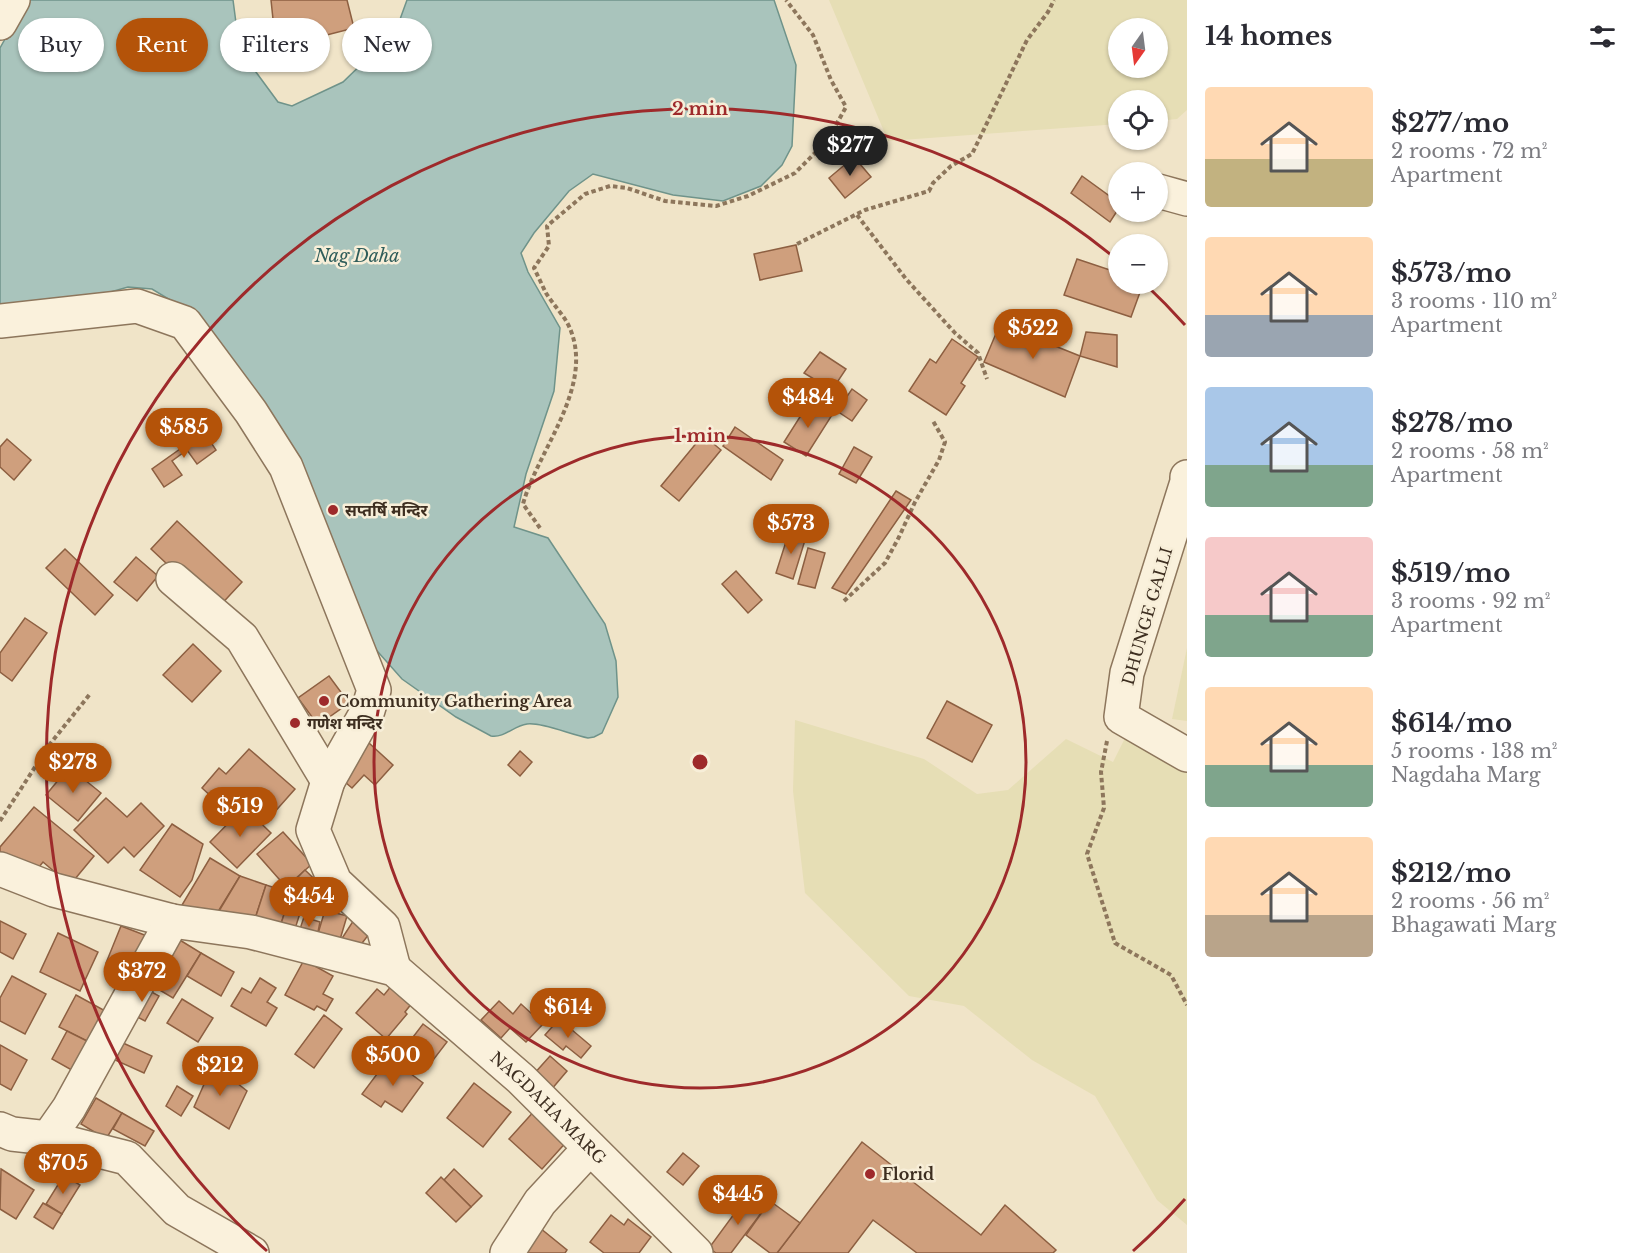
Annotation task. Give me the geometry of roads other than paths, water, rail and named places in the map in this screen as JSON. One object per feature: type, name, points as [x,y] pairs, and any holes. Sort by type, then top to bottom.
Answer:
[{"type":"street","points":[[0,23],[13,0]]},
{"type":"street","points":[[1168,194],[1187,199]]},
{"type":"street","points":[[0,321],[138,306],[185,323],[251,412],[285,467],[374,690],[368,710],[328,781],[313,830],[335,882],[383,927],[394,969],[251,932],[172,921],[54,890],[0,869]]},
{"type":"street","name":"DHUNGE GALLI","points":[[1187,477],[1156,585],[1127,673],[1121,717],[1187,755]]},
{"type":"street","points":[[173,579],[242,638],[328,781]]},
{"type":"street","points":[[48,1138],[69,1107],[172,921]]},
{"type":"street","name":"NAGDAHA MARG","points":[[394,969],[521,1079],[696,1253]]},
{"type":"street","points":[[0,1129],[12,1134],[48,1138],[127,1158],[177,1210],[252,1253]]},
{"type":"street","points":[[507,1253],[540,1202],[590,1148]]},
{"type":"water","name":"Nag Daha","points":[[27,0],[233,0],[235,18],[220,18],[220,72],[256,72],[278,102],[292,106],[343,82],[353,72],[432,72],[432,18],[400,18],[407,0],[774,0],[796,65],[792,146],[782,165],[761,186],[723,201],[673,195],[593,174],[569,191],[534,233],[521,253],[528,272],[560,328],[554,391],[526,474],[514,527],[548,538],[605,624],[616,661],[618,697],[602,733],[588,738],[540,725],[527,724],[501,735],[491,736],[456,717],[402,679],[363,635],[182,307],[152,289],[128,287],[100,295],[0,314],[0,48]]},
{"type":"place","name":"सप्तर्षि मन्दिर","points":[[333,510]]},
{"type":"place","name":"Community Gathering Area","points":[[324,701]]},
{"type":"place","name":"गणेश मन्दिर","points":[[295,723]]},
{"type":"place","name":"Florid","points":[[870,1174]]}]
